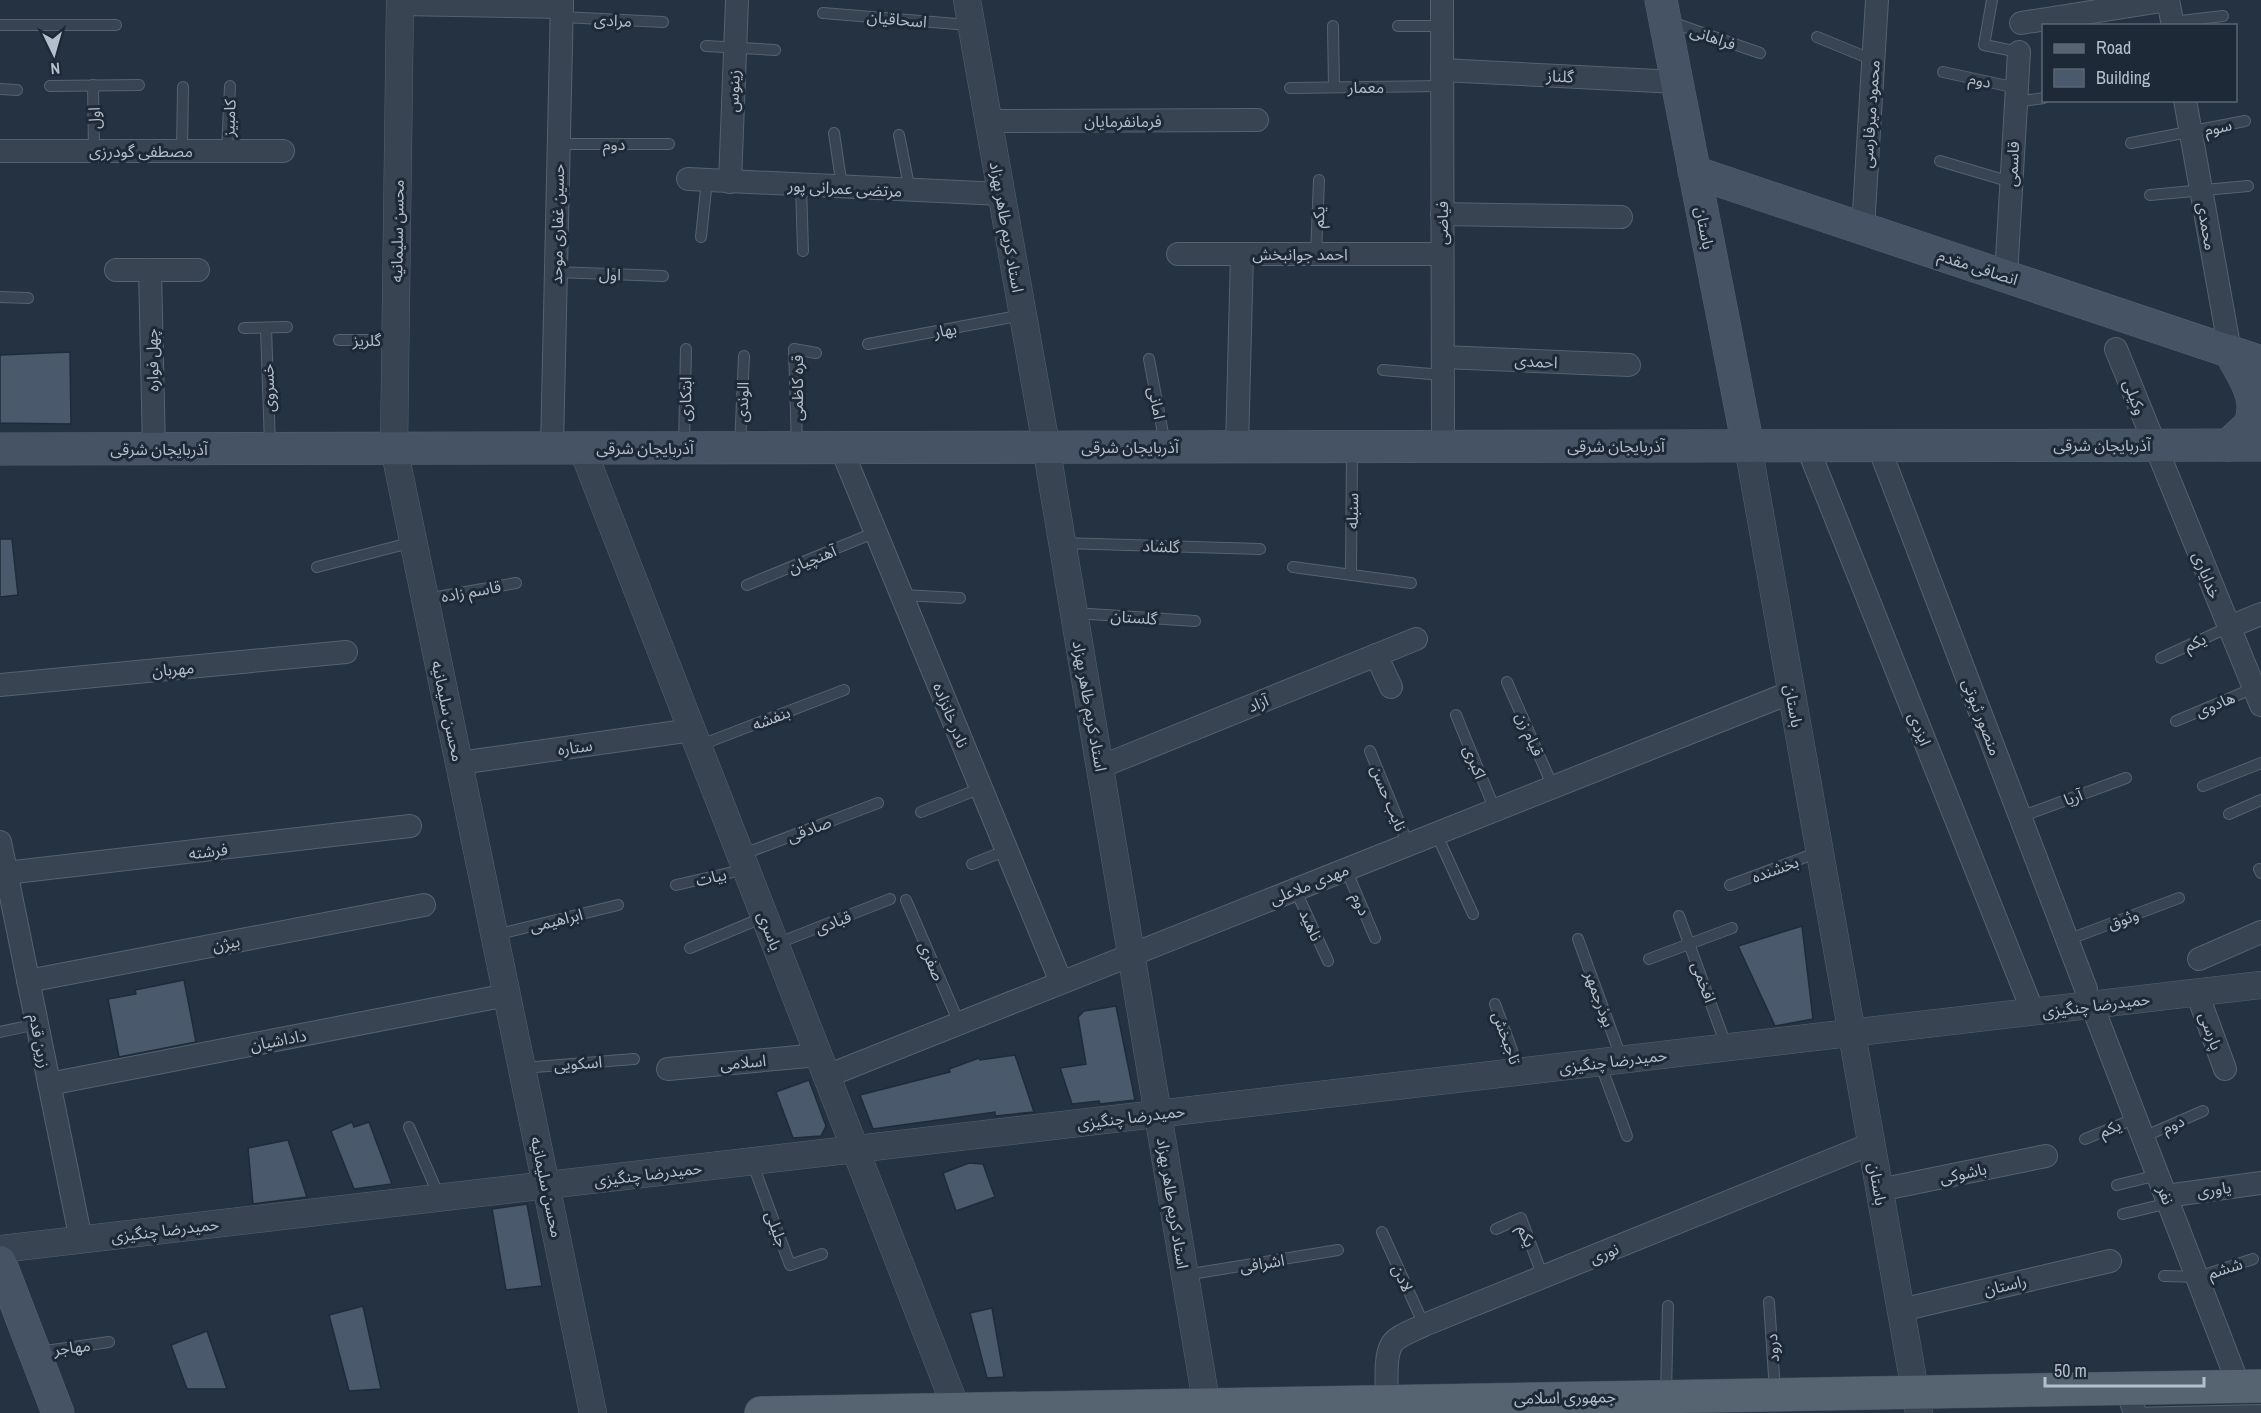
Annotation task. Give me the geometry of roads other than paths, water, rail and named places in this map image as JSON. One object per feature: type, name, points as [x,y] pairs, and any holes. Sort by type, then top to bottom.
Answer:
[{"type":"main road","name":"باستان","points":[[1663,10],[1748,446]]},
{"type":"main road","name":"انصافی مقدم","points":[[1694,172],[2261,362]]},
{"type":"main road","points":[[2229,445],[2249,425],[2257,405],[2251,382],[2230,351]]},
{"type":"main road","name":"آذربایجان شرقی","points":[[0,449],[2261,445]]},
{"type":"main road","points":[[0,1262],[58,1413]]},
{"type":"main road","name":"جمهوری اسلامی","points":[[761,1413],[1207,1408],[1387,1400],[1776,1394],[1917,1402],[2131,1407],[2250,1386]]},
{"type":"street","name":"زینوس","points":[[730,182],[737,0]]},
{"type":"street","name":"فیاضی","points":[[1442,0],[1443,446]]},
{"type":"street","name":"محمود میرفارسی","points":[[1863,228],[1877,0]]},
{"type":"street","points":[[400,2],[562,8]]},
{"type":"street","name":"محسن سلیمانیه","points":[[400,2],[394,448],[593,1413]]},
{"type":"street","name":"حسین غفاری موحد","points":[[562,8],[556,272],[567,448]]},
{"type":"street","name":"استاد کریم طاهر بهزاد","points":[[969,12],[1063,543],[1207,1408]]},
{"type":"street","points":[[2021,23],[2170,12]]},
{"type":"street","name":"قاسمی","points":[[2006,276],[2019,52]]},
{"type":"street","name":"گلناز","points":[[1442,78],[1677,82]]},
{"type":"street","name":"محمدی","points":[[2186,102],[2230,351]]},
{"type":"street","name":"فرمانفرمایان","points":[[988,121],[1257,120]]},
{"type":"street","name":"مصطفی گودرزی","points":[[0,151],[283,151]]},
{"type":"street","name":"مرتضی عمرانی پور","points":[[698,180],[1001,194]]},
{"type":"street","points":[[1442,214],[1621,217]]},
{"type":"street","points":[[1178,254],[1242,254]]},
{"type":"street","name":"احمد جوانبخش","points":[[1237,447],[1242,254],[1442,254]]},
{"type":"street","points":[[116,270],[198,270]]},
{"type":"street","name":"چهل فواره","points":[[150,270],[154,449]]},
{"type":"street","name":"وکیلی","points":[[2116,349],[2154,445]]},
{"type":"street","name":"احمدی","points":[[1443,366],[1629,365]]},
{"type":"street","name":"منصور ثبوتی","points":[[1878,445],[2089,997]]},
{"type":"street","name":"خدایاری","points":[[2154,445],[2258,696]]},
{"type":"street","name":"باستان","points":[[1748,446],[1917,1402]]},
{"type":"street","name":"ایزدی","points":[[1807,446],[2033,1012]]},
{"type":"street","name":"نادر خانزاده","points":[[841,447],[1061,982]]},
{"type":"street","name":"یاسری","points":[[567,448],[695,738],[957,1411]]},
{"type":"street","points":[[2229,627],[2261,614]]},
{"type":"street","name":"آزاد","points":[[1100,767],[1416,639]]},
{"type":"street","name":"مهربان","points":[[0,685],[346,652]]},
{"type":"street","points":[[1376,655],[1391,687]]},
{"type":"street","name":"مهدی ملاعلی","points":[[823,1066],[959,1023],[1792,692]]},
{"type":"street","name":"ستاره","points":[[459,763],[695,738]]},
{"type":"street","name":"فرشته","points":[[6,873],[410,826]]},
{"type":"street","name":"زرین قدم","points":[[0,842],[81,1240]]},
{"type":"street","name":"بیژن","points":[[28,981],[424,905]]},
{"type":"street","points":[[2199,959],[2261,932]]},
{"type":"street","name":"حمیدرضا چنگیزی","points":[[0,1250],[2033,1012],[2089,997],[2197,993],[2261,985]]},
{"type":"street","name":"پارسی","points":[[2197,993],[2225,1069]]},
{"type":"street","name":"داداشیان","points":[[49,1084],[507,995]]},
{"type":"street","name":"نفر","points":[[2089,997],[2198,1277],[2250,1386]]},
{"type":"street","name":"اسلامی","points":[[668,1069],[823,1066]]},
{"type":"street","name":"نوری","points":[[1387,1400],[1388,1354],[1397,1339],[1424,1325],[1871,1144]]},
{"type":"street","name":"باشوکی","points":[[1880,1190],[2046,1156]]},
{"type":"street","name":"یاوری","points":[[2168,1200],[2261,1183]]},
{"type":"street","name":"راستان","points":[[1901,1310],[2110,1261]]},
{"type":"lane","points":[[1992,0],[1984,45],[2019,52]]},
{"type":"lane","name":"مرادی","points":[[562,8],[663,22]]},
{"type":"lane","name":"فراهانی","points":[[1663,10],[1760,53]]},
{"type":"lane","name":"اسحاقیان","points":[[823,13],[969,12]]},
{"type":"lane","points":[[2170,12],[2223,16]]},
{"type":"lane","points":[[0,25],[116,25]]},
{"type":"lane","points":[[1333,26],[1334,87]]},
{"type":"lane","points":[[1398,26],[1442,26]]},
{"type":"lane","points":[[1817,37],[1873,60]]},
{"type":"lane","points":[[706,46],[775,50]]},
{"type":"lane","name":"دوم","points":[[1944,72],[2016,95]]},
{"type":"lane","name":"معمار","points":[[1290,88],[1334,87],[1442,78]]},
{"type":"lane","name":"اول","points":[[93,85],[94,151]]},
{"type":"lane","points":[[50,86],[139,85]]},
{"type":"lane","name":"کامبیز","points":[[227,150],[230,86]]},
{"type":"lane","points":[[182,151],[183,87]]},
{"type":"lane","points":[[0,89],[17,90]]},
{"type":"lane","points":[[2016,95],[2042,98]]},
{"type":"lane","name":"سوم","points":[[2191,132],[2245,121]]},
{"type":"lane","points":[[2132,143],[2191,132]]},
{"type":"lane","points":[[834,133],[842,188]]},
{"type":"lane","points":[[899,135],[910,191]]},
{"type":"lane","name":"دوم","points":[[559,144],[669,144]]},
{"type":"lane","points":[[1940,161],[2012,182]]},
{"type":"lane","points":[[698,180],[701,237]]},
{"type":"lane","name":"یکم","points":[[1316,254],[1319,180]]},
{"type":"lane","points":[[801,185],[803,251]]},
{"type":"lane","points":[[2150,195],[2248,186]]},
{"type":"lane","name":"اول","points":[[556,272],[663,276]]},
{"type":"lane","points":[[0,297],[28,298]]},
{"type":"lane","name":"بهار","points":[[868,344],[1023,315]]},
{"type":"lane","points":[[244,328],[286,327]]},
{"type":"lane","name":"خسروی","points":[[266,328],[271,448]]},
{"type":"lane","name":"گلریز","points":[[339,340],[396,340]]},
{"type":"lane","name":"قره کاظمی","points":[[797,447],[794,349],[816,353]]},
{"type":"lane","name":"ابتکاری","points":[[684,448],[686,350]]},
{"type":"lane","name":"الوندی","points":[[740,447],[744,356]]},
{"type":"lane","name":"امانی","points":[[1149,359],[1165,447]]},
{"type":"lane","points":[[1383,370],[1443,366]]},
{"type":"lane","name":"سنبله","points":[[1351,575],[1353,446]]},
{"type":"lane","name":"آهنچیان","points":[[747,585],[876,532]]},
{"type":"lane","points":[[317,567],[413,542]]},
{"type":"lane","name":"گلشاد","points":[[1063,543],[1260,549]]},
{"type":"lane","points":[[1293,567],[1411,583]]},
{"type":"lane","name":"قاسم زاده","points":[[425,599],[516,583]]},
{"type":"lane","points":[[902,595],[960,598]]},
{"type":"lane","name":"گلستان","points":[[1074,613],[1195,621]]},
{"type":"lane","name":"یکم","points":[[2161,658],[2229,627]]},
{"type":"lane","name":"قیام زن","points":[[1507,682],[1553,787]]},
{"type":"lane","name":"بنفشه","points":[[695,738],[844,690]]},
{"type":"lane","name":"هادوی","points":[[2176,721],[2258,696]]},
{"type":"lane","name":"اکبری","points":[[1456,715],[1495,810]]},
{"type":"lane","name":"نایب حسن","points":[[1371,751],[1408,844]]},
{"type":"lane","points":[[2203,786],[2261,763]]},
{"type":"lane","name":"آریا","points":[[2020,817],[2126,778]]},
{"type":"lane","points":[[921,812],[981,788]]},
{"type":"lane","points":[[2229,814],[2261,800]]},
{"type":"lane","name":"صادقی","points":[[743,862],[878,802]]},
{"type":"lane","points":[[1436,833],[1473,914]]},
{"type":"lane","points":[[972,864],[1007,850]]},
{"type":"lane","name":"بخشنده","points":[[1730,885],[1820,852]]},
{"type":"lane","name":"بیات","points":[[676,885],[743,862]]},
{"type":"lane","name":"دوم","points":[[1346,869],[1375,938]]},
{"type":"lane","name":"ناهید","points":[[1295,889],[1328,961]]},
{"type":"lane","name":"وثوق","points":[[2067,940],[2179,898]]},
{"type":"lane","name":"قبادی","points":[[775,944],[890,899]]},
{"type":"lane","name":"صفری","points":[[906,900],[959,1023]]},
{"type":"lane","name":"ابراهیمی","points":[[495,935],[618,905]]},
{"type":"lane","name":"افخمی","points":[[1679,916],[1727,1048]]},
{"type":"lane","points":[[690,948],[765,917]]},
{"type":"lane","points":[[1649,959],[1732,928]]},
{"type":"lane","name":"بوذرجمهر","points":[[1578,939],[1611,1061],[1627,1136]]},
{"type":"lane","name":"تاجبخش","points":[[1495,1004],[1520,1072]]},
{"type":"lane","points":[[0,1032],[37,1024]]},
{"type":"lane","name":"اسکویی","points":[[522,1068],[634,1059]]},
{"type":"lane","name":"دوم","points":[[2139,1127],[2203,1111]]},
{"type":"lane","points":[[409,1127],[440,1198]]},
{"type":"lane","name":"یکم","points":[[2085,1139],[2139,1127]]},
{"type":"lane","name":"جلیلی","points":[[752,1161],[790,1265],[822,1254]]},
{"type":"lane","points":[[2117,1185],[2158,1174]]},
{"type":"lane","points":[[2123,1214],[2168,1200]]},
{"type":"lane","name":"یکم","points":[[1496,1229],[1521,1218],[1543,1277]]},
{"type":"lane","name":"لادن","points":[[1382,1232],[1424,1325]]},
{"type":"lane","name":"اشرافی","points":[[1185,1275],[1338,1250]]},
{"type":"lane","name":"ششم","points":[[2164,1276],[2198,1277],[2253,1259]]},
{"type":"lane","name":"درود","points":[[1769,1302],[1776,1394]]},
{"type":"lane","points":[[1666,1396],[1668,1306]]},
{"type":"lane","name":"مهاجر","points":[[34,1352],[110,1342]]},
{"type":"lane","points":[[2131,1407],[2261,1410]]}]
